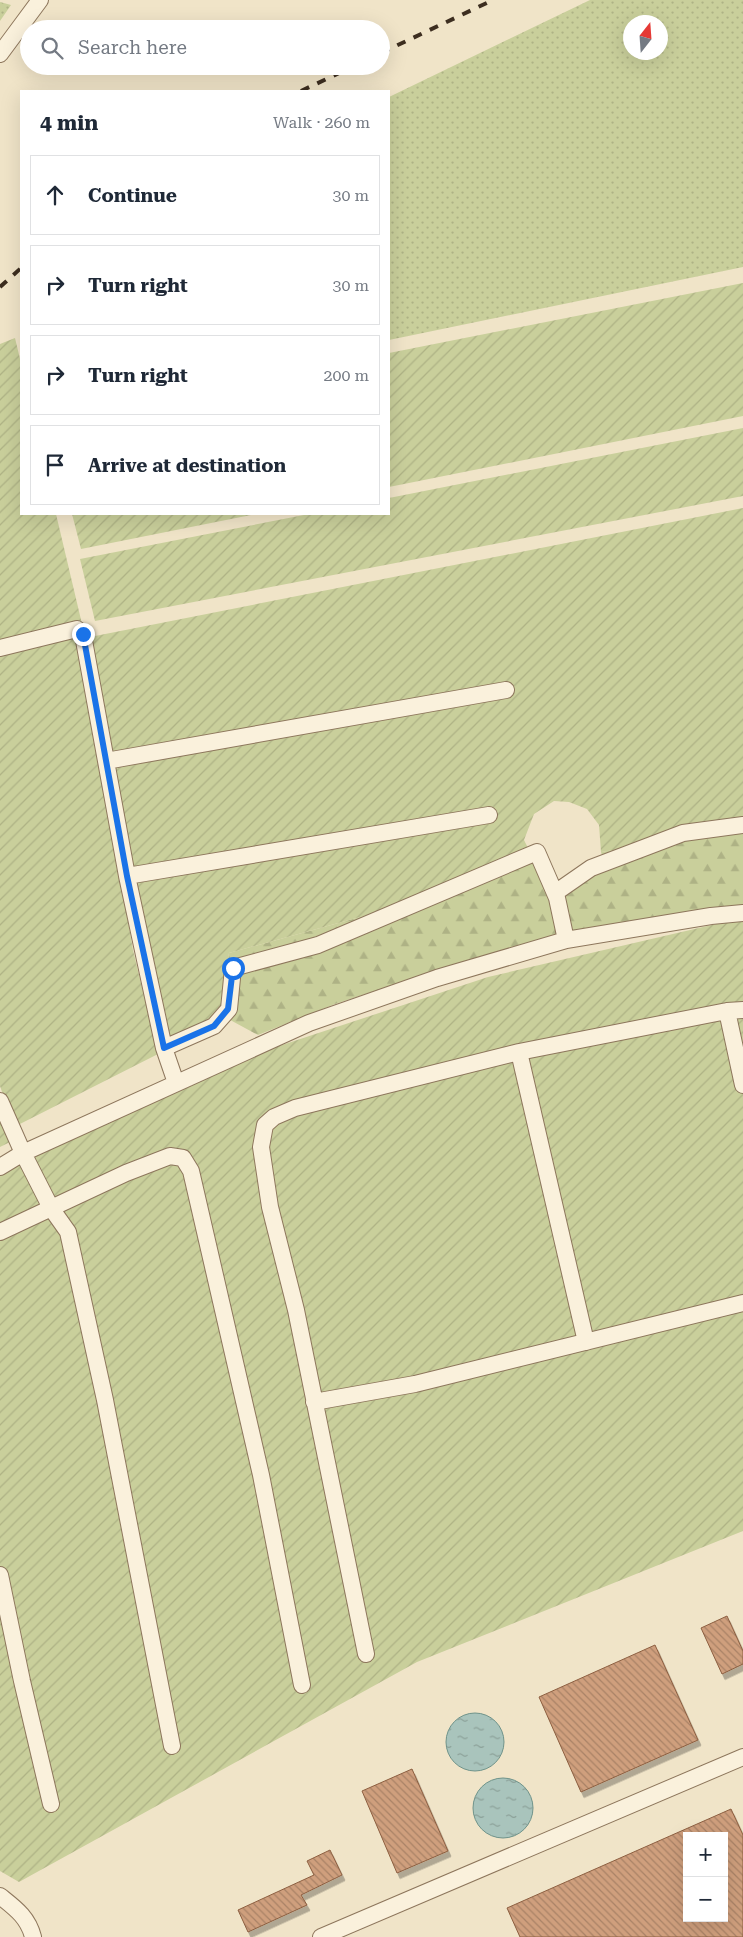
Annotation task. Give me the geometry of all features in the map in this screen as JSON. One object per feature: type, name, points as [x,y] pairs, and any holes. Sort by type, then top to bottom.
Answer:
[{"type":"street","points":[[25,20],[40,0]]},
{"type":"street","points":[[0,54],[20,27]]},
{"type":"street","points":[[0,648],[77,629],[83,634],[127,876],[164,1048],[176,1083]]},
{"type":"street","points":[[106,762],[506,690]]},
{"type":"street","points":[[127,876],[489,815]]},
{"type":"street","points":[[555,892],[591,868],[683,834],[743,825]]},
{"type":"street","points":[[164,1048],[214,1026],[228,1009],[233,968],[318,945],[537,852],[555,892],[566,940]]},
{"type":"street","points":[[0,1167],[23,1153],[309,1022],[437,978],[566,940],[743,912]]},
{"type":"street","points":[[366,1654],[296,1310],[270,1207],[261,1148],[265,1126],[274,1117],[295,1108],[519,1052],[735,1011],[743,1085]]},
{"type":"street","points":[[519,1052],[586,1342]]},
{"type":"street","points":[[0,1101],[23,1153],[51,1208],[68,1232],[83,1297],[172,1746]]},
{"type":"street","points":[[0,1232],[126,1173],[170,1156],[183,1158],[191,1171],[261,1475],[302,1685]]},
{"type":"street","points":[[314,1402],[415,1384],[743,1303]]},
{"type":"street","points":[[0,1575],[22,1681],[51,1804]]},
{"type":"street","points":[[321,1937],[743,1757]]},
{"type":"street","points":[[0,1896],[23,1915],[33,1937]]},
{"type":"green space","points":[[590,0],[743,0],[743,267],[390,340],[390,97]]},
{"type":"green space","points":[[0,2],[11,5],[0,21]]},
{"type":"green space","points":[[743,283],[743,416],[390,487],[390,353]]},
{"type":"green space","points":[[15,338],[20,359],[20,515],[56,515],[82,624],[0,643],[0,344]]},
{"type":"green space","points":[[743,428],[743,496],[95,621],[80,559],[304,515],[390,515],[390,498]]},
{"type":"green space","points":[[743,508],[743,831],[601,852],[599,825],[587,809],[569,802],[554,801],[534,814],[524,840],[529,850],[371,914],[229,953],[221,1015],[170,1045],[148,954],[90,637]]},
{"type":"green space","points":[[72,515],[251,515],[81,549]]},
{"type":"green space","points":[[79,633],[133,950],[158,1054],[14,1127],[0,1086],[0,651]]},
{"type":"green space","points":[[743,831],[743,907],[442,969],[335,1004],[258,1035],[221,1015],[229,953],[371,914],[529,850],[546,890],[580,882],[599,874],[604,862],[601,852]]},
{"type":"green space","points":[[743,921],[743,1531],[417,1662],[19,1882],[0,1871],[0,1174],[15,1165],[249,1056],[488,977],[716,924]]},
{"type":"green space","points":[[0,1116],[10,1142],[0,1147]]},
{"type":"water","points":[[475,1713],[486,1715],[499,1726],[504,1742],[502,1753],[491,1766],[475,1771],[464,1769],[451,1758],[446,1742],[448,1731],[459,1718]]},
{"type":"water","points":[[497,1778],[509,1778],[520,1783],[528,1791],[533,1802],[531,1820],[520,1833],[509,1838],[497,1838],[486,1833],[478,1825],[473,1814],[473,1802],[478,1791],[486,1783]]},
{"type":"building","points":[[727,1616],[743,1651],[743,1664],[722,1674],[701,1628]]},
{"type":"building","points":[[655,1645],[698,1740],[581,1792],[539,1697]]},
{"type":"building","points":[[412,1769],[448,1851],[397,1873],[362,1791]]},
{"type":"building","points":[[731,1809],[743,1835],[743,1937],[520,1937],[507,1908]]},
{"type":"building","points":[[330,1850],[342,1875],[301,1895],[307,1905],[248,1932],[238,1910],[314,1875],[307,1861]]},
{"type":"railway","points":[[390,49],[493,0]]},
{"type":"railway","points":[[303,90],[335,75]]},
{"type":"railway","points":[[0,287],[20,269]]},
{"type":"route","points":[[83,634],[127,876],[164,1048],[214,1026],[228,1009],[233,968]]}]
